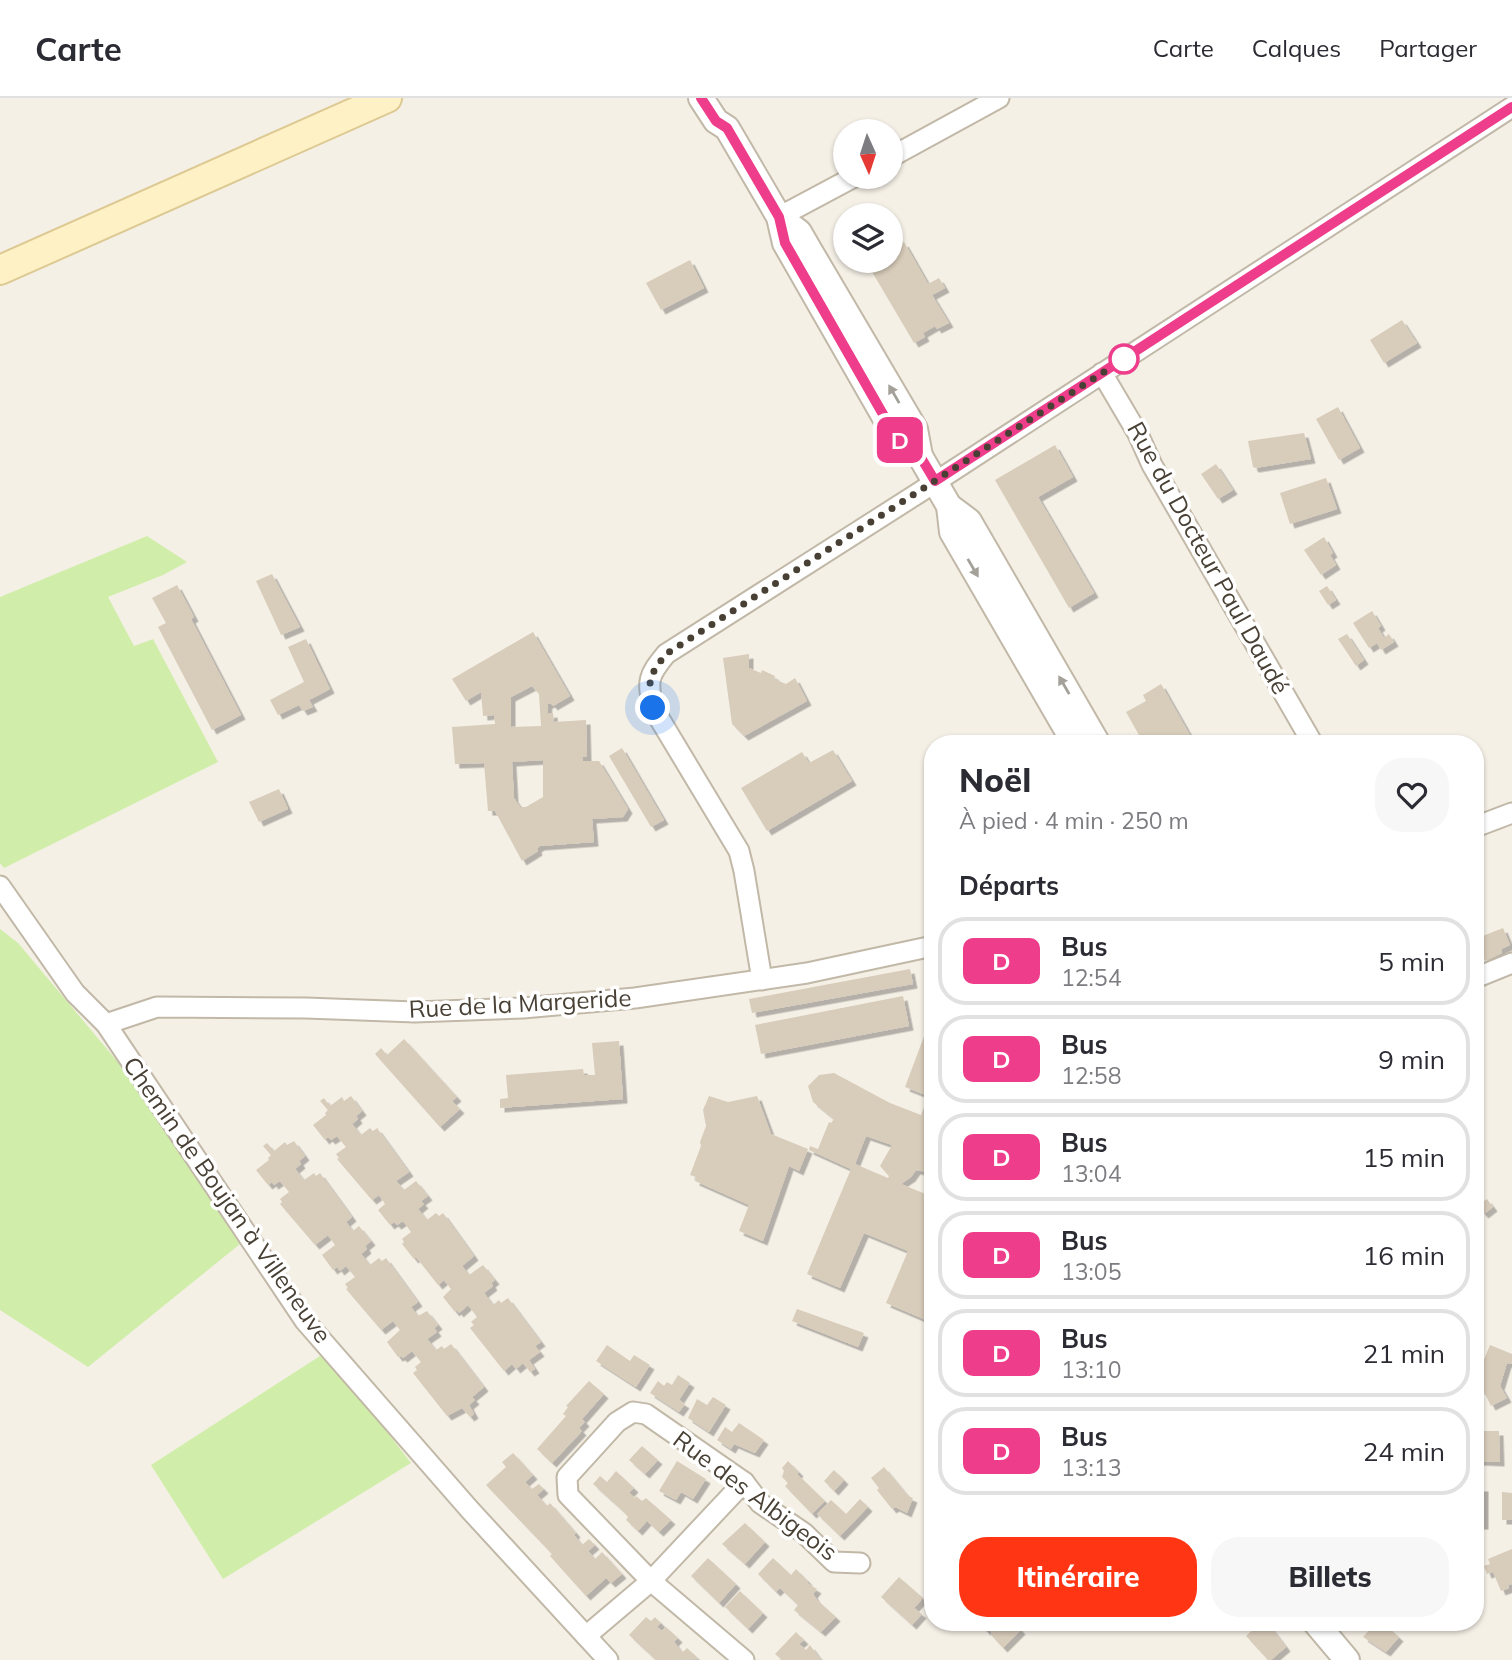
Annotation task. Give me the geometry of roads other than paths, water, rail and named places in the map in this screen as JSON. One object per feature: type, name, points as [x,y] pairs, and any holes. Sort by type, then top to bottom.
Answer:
[{"type":"main road","points":[[0,256],[356,98]]},
{"type":"main road","points":[[0,270],[387,98]]},
{"type":"street","points":[[701,98],[716,121],[727,128],[779,217],[799,232],[915,429],[920,456],[949,506],[952,533],[1070,735]]},
{"type":"street","points":[[719,98],[728,114],[727,128]]},
{"type":"street","points":[[903,150],[999,98]]},
{"type":"street","points":[[762,981],[742,860],[653,708],[649,690],[651,672],[666,654],[1512,107]]},
{"type":"street","points":[[779,217],[833,188]]},
{"type":"street","name":"Rue du Docteur Paul Daudé","points":[[1102,373],[1308,735]]},
{"type":"street","points":[[949,506],[969,521],[1093,735]]},
{"type":"street","points":[[1484,824],[1512,813]]},
{"type":"street","name":"Chemin de Boujan à Villeneuve","points":[[0,886],[75,993],[106,1024],[306,1321],[470,1510],[608,1660]]},
{"type":"street","name":"Rue de la Margeride","points":[[106,1024],[157,1007],[415,1012],[523,1008],[635,998],[762,981],[924,948]]},
{"type":"street","points":[[1484,974],[1512,963]]},
{"type":"street","name":"Rue des Albigeois","points":[[744,1660],[652,1581],[568,1495],[567,1477],[617,1422],[633,1412],[646,1415],[744,1482],[760,1503],[804,1533],[834,1562],[860,1563]]},
{"type":"street","points":[[586,1636],[652,1581],[744,1482]]},
{"type":"street","points":[[1323,1631],[1348,1660]]}]
